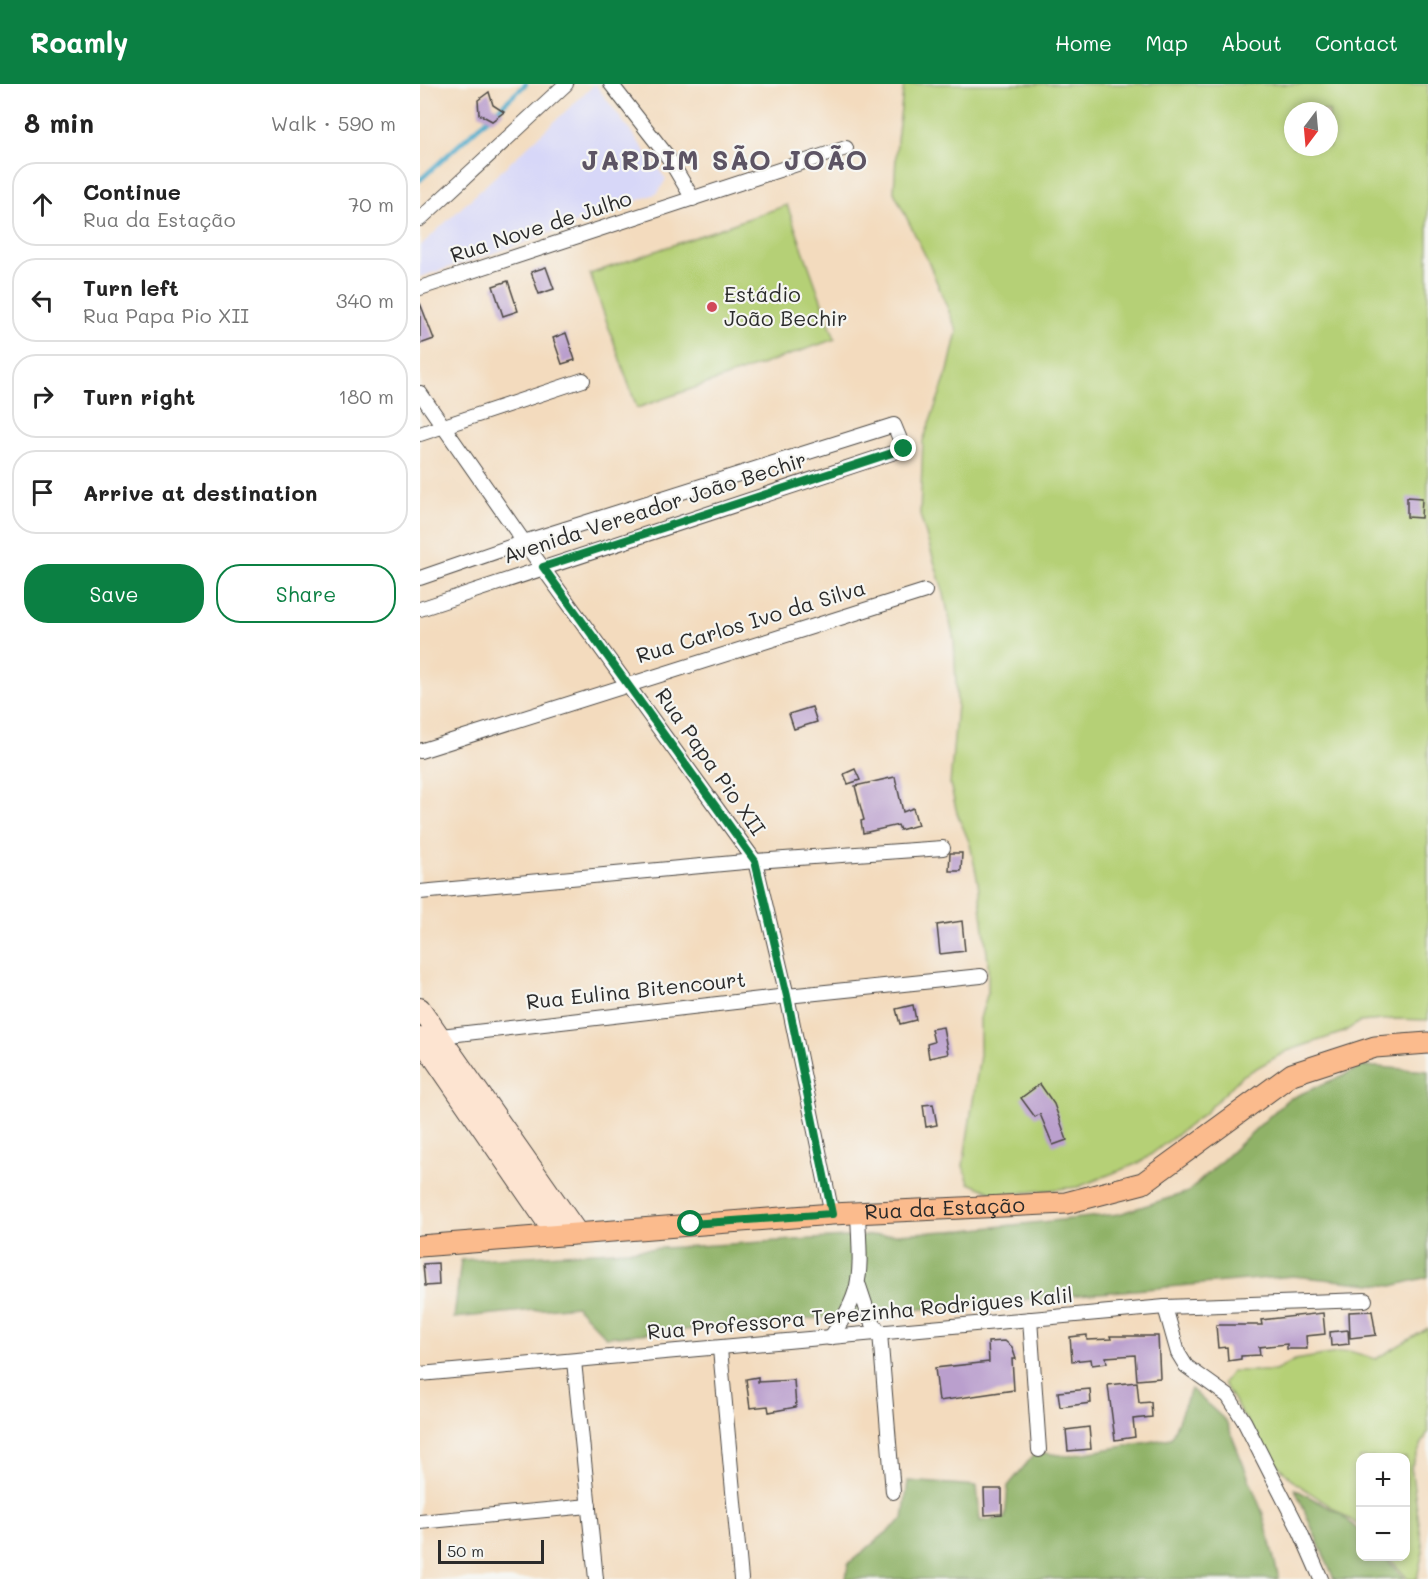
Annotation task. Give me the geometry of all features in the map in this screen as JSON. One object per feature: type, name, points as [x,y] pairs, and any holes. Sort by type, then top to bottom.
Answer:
[{"type":"main road","name":"Rua da Estação","points":[[420,1246],[577,1232],[832,1214],[1066,1203],[1143,1183],[1292,1074],[1375,1047],[1428,1043]]},
{"type":"street","points":[[420,219],[566,84]]},
{"type":"street","points":[[611,84],[668,157],[693,199]]},
{"type":"street","name":"Rua Nove de Julho","points":[[420,288],[846,148]]},
{"type":"street","points":[[420,434],[583,380]]},
{"type":"street","name":"Rua Papa Pio XII","points":[[420,393],[524,542],[755,861],[787,996],[832,1214]]},
{"type":"street","name":"Avenida Vereador João Bechir","points":[[420,578],[524,542],[894,425],[904,449],[420,609]]},
{"type":"street","name":"Rua Carlos Ivo da Silva","points":[[420,751],[628,683],[925,591]]},
{"type":"street","points":[[420,892],[755,861],[943,848]]},
{"type":"street","name":"Rua Eulina Bitencourt","points":[[427,1037],[981,976]]},
{"type":"street","points":[[420,1008],[427,1037],[555,1234]]},
{"type":"street","points":[[427,1037],[577,1232]]},
{"type":"street","points":[[858,1213],[859,1286],[870,1319],[880,1333],[893,1492]]},
{"type":"street","points":[[830,1338],[848,1314],[859,1286]]},
{"type":"street","name":"Rua Professora Terezinha Rodrigues Kalil","points":[[420,1374],[720,1349],[1165,1307],[1365,1300]]},
{"type":"street","points":[[1165,1307],[1178,1353],[1185,1366],[1228,1396],[1244,1421],[1300,1531],[1321,1579]]},
{"type":"street","points":[[1030,1319],[1039,1450]]},
{"type":"street","points":[[720,1349],[741,1579]]},
{"type":"street","points":[[574,1361],[596,1579]]},
{"type":"street","points":[[420,1522],[589,1506]]},
{"type":"shaded area","points":[[595,84],[666,179],[658,193],[518,245],[420,277],[420,246]]},
{"type":"green space","points":[[904,84],[1428,84],[1428,1020],[1394,1019],[1359,1022],[1344,1032],[1287,1051],[1242,1076],[1205,1113],[1141,1162],[1078,1187],[997,1195],[969,1183],[963,1166],[980,1055],[980,1018],[988,992],[988,961],[978,882],[970,844],[957,813],[950,784],[957,705],[954,640],[944,594],[920,515],[923,441],[948,371],[957,331],[928,261],[894,192],[897,140]]},
{"type":"green space","name":"Estádio João Bechir","points":[[787,205],[835,339],[637,408],[590,274]]},
{"type":"green space","points":[[1364,1066],[1428,1071],[1428,1277],[1392,1286],[1293,1276],[606,1337],[576,1306],[454,1318],[461,1260],[964,1230],[1119,1214],[1188,1192],[1287,1100]]},
{"type":"green space","points":[[1428,1328],[1428,1431],[1411,1467],[1423,1551],[1417,1579],[1408,1579],[1392,1561],[1410,1561],[1410,1453],[1356,1453],[1356,1523],[1293,1481],[1265,1451],[1223,1383],[1232,1371],[1275,1371],[1295,1360],[1349,1351],[1376,1359]]},
{"type":"green space","points":[[1191,1389],[1226,1421],[1263,1514],[1279,1579],[846,1579],[848,1564],[903,1519],[908,1481],[977,1486],[980,1521],[1005,1518],[1008,1486],[1036,1452],[1068,1456],[1171,1438]]},
{"type":"green space","points":[[1295,1489],[1341,1514],[1356,1528],[1356,1561],[1389,1561],[1405,1579],[1334,1579]]},
{"type":"building","points":[[489,92],[493,105],[504,112],[492,121],[479,114],[478,100]]},
{"type":"building","points":[[546,267],[554,289],[539,294],[531,272]]},
{"type":"building","points":[[508,281],[518,311],[503,316],[493,286]]},
{"type":"building","points":[[420,303],[434,339],[420,344]]},
{"type":"building","points":[[566,333],[575,360],[562,364],[553,338]]},
{"type":"building","points":[[1407,497],[1422,498],[1421,518],[1407,517]]},
{"type":"building","points":[[812,707],[817,722],[794,729],[789,714]]},
{"type":"building","points":[[855,769],[860,780],[848,784],[844,774]]},
{"type":"building","points":[[895,777],[903,812],[913,808],[918,825],[900,830],[898,825],[863,833],[861,821],[864,820],[855,786]]},
{"type":"building","points":[[950,853],[962,853],[961,871],[949,871]]},
{"type":"building","points":[[962,921],[965,951],[940,954],[937,925]]},
{"type":"building","points":[[913,1005],[916,1020],[900,1024],[896,1009]]},
{"type":"building","points":[[943,1027],[948,1054],[929,1058],[927,1044],[934,1042],[931,1029]]},
{"type":"building","points":[[1040,1084],[1054,1104],[1067,1140],[1053,1145],[1040,1114],[1035,1117],[1021,1098]]},
{"type":"building","points":[[933,1104],[937,1125],[926,1127],[923,1105]]},
{"type":"building","points":[[438,1263],[439,1285],[425,1286],[423,1264]]},
{"type":"building","points":[[1372,1311],[1376,1335],[1350,1338],[1349,1312]]},
{"type":"building","points":[[1323,1313],[1325,1334],[1306,1336],[1307,1349],[1287,1349],[1287,1344],[1259,1347],[1260,1355],[1241,1356],[1241,1359],[1228,1361],[1227,1347],[1218,1348],[1216,1325],[1262,1325],[1261,1320]]},
{"type":"building","points":[[1348,1330],[1349,1344],[1331,1346],[1330,1332]]},
{"type":"building","points":[[1087,1335],[1087,1340],[1111,1339],[1110,1336],[1158,1336],[1160,1378],[1137,1380],[1135,1355],[1106,1357],[1107,1363],[1092,1365],[1091,1359],[1072,1361],[1070,1337]]},
{"type":"building","points":[[1005,1341],[1012,1347],[1016,1359],[1012,1359],[1014,1390],[939,1401],[935,1368],[989,1362],[988,1342]]},
{"type":"building","points":[[758,1377],[758,1382],[794,1380],[796,1407],[769,1412],[768,1406],[750,1408],[746,1379]]},
{"type":"building","points":[[1137,1382],[1139,1403],[1151,1402],[1152,1417],[1133,1419],[1135,1437],[1115,1440],[1108,1385]]},
{"type":"building","points":[[1090,1389],[1091,1403],[1060,1407],[1058,1392]]},
{"type":"building","points":[[1089,1427],[1091,1449],[1068,1451],[1066,1430]]},
{"type":"building","points":[[984,1489],[1002,1489],[1002,1514],[985,1515]]},
{"type":"waterway","points":[[420,180],[526,84]]},
{"type":"place","name":"Estádio João Bechir","points":[[712,307]]},
{"type":"district","name":"JARDIM SÃO JOÃO","points":[[725,161]]},
{"type":"route","points":[[691,1224],[832,1214],[787,996],[755,861],[543,567],[904,449]]}]
